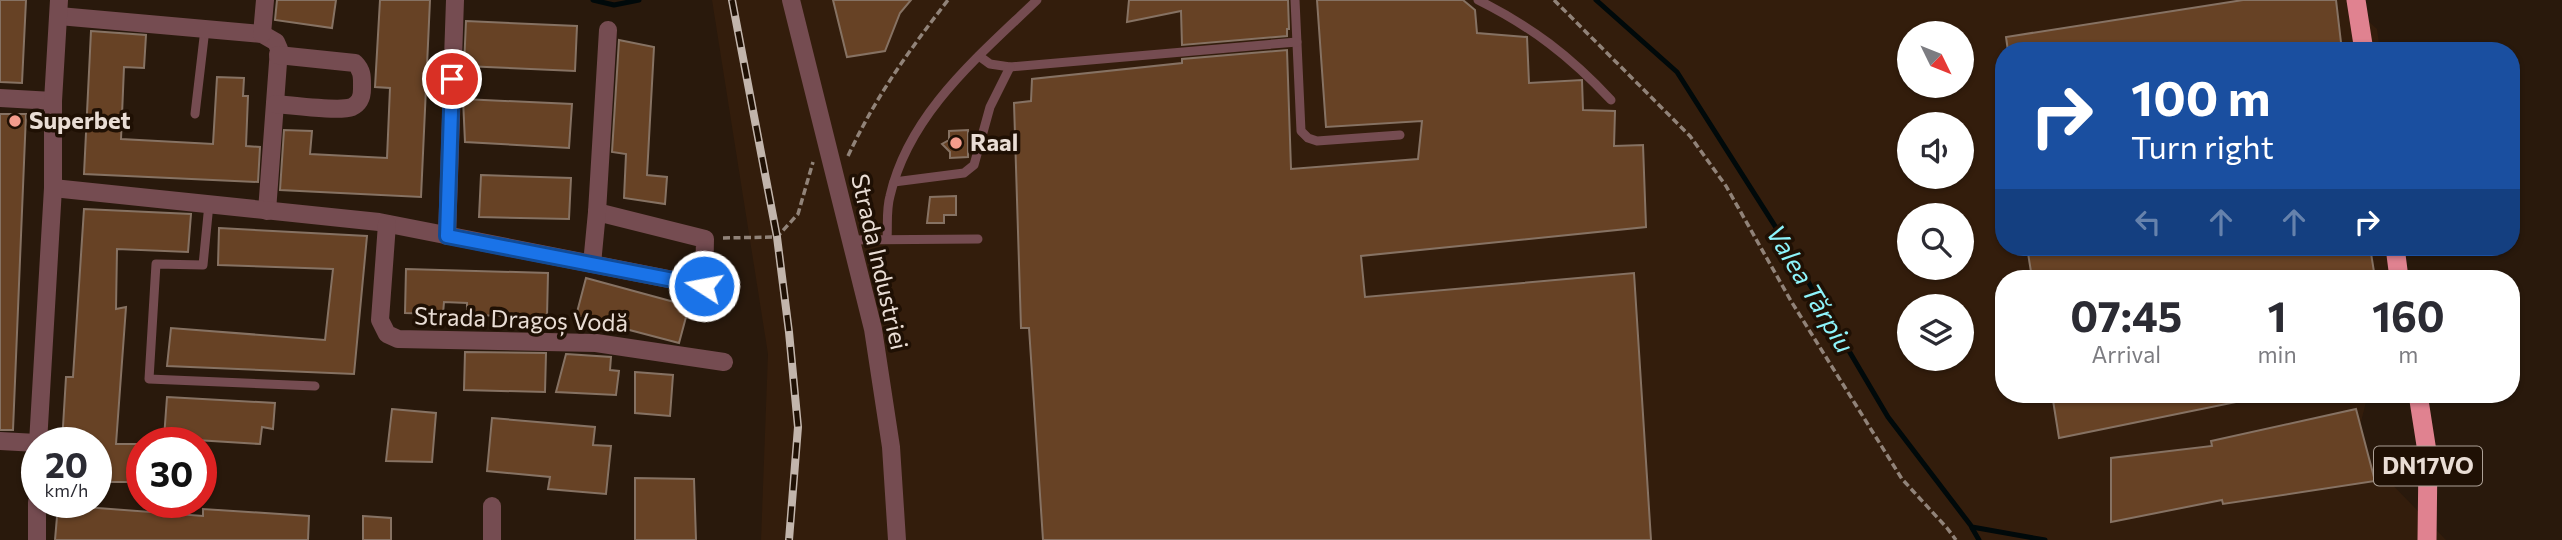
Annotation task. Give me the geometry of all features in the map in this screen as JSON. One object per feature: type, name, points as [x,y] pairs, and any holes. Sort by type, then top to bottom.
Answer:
[{"type":"highway","points":[[2356,0],[2363,42]]},
{"type":"highway","name":"DN17VO","points":[[2419,403],[2428,458],[2427,540]]},
{"type":"street","points":[[262,34],[265,0]]},
{"type":"street","points":[[447,236],[455,0]]},
{"type":"street","name":"Strada Industriei","points":[[791,0],[873,329],[891,447],[898,540]]},
{"type":"street","points":[[38,427],[53,188],[53,101],[59,8],[205,29],[262,34],[276,42],[278,55],[267,211]]},
{"type":"street","points":[[592,264],[608,30]]},
{"type":"street","points":[[275,104],[342,109],[354,106],[360,101],[362,93],[361,71],[355,64],[278,55]]},
{"type":"street","points":[[0,98],[53,101]]},
{"type":"street","points":[[53,188],[387,224],[704,286],[705,239],[597,212]]},
{"type":"street","name":"Strada Dragoș Vodă","points":[[387,224],[380,320],[387,334],[398,340],[596,343],[724,362]]},
{"type":"street","points":[[0,441],[21,442]]},
{"type":"street","points":[[492,506],[492,540]]},
{"type":"street","points":[[37,518],[37,540]]},
{"type":"lane","points":[[887,239],[889,198],[894,182],[907,150],[934,105],[979,56],[1037,0]]},
{"type":"lane","points":[[1295,0],[1301,131],[1308,138],[1317,141],[1400,135]]},
{"type":"lane","points":[[1478,0],[1548,41],[1579,65],[1611,100]]},
{"type":"lane","points":[[195,114],[205,29]]},
{"type":"lane","points":[[979,56],[990,64],[1010,67],[1297,42]]},
{"type":"lane","points":[[894,182],[964,173],[974,165],[989,107],[1010,67]]},
{"type":"lane","points":[[209,204],[203,265],[156,264],[149,379],[315,386]]},
{"type":"lane","points":[[850,240],[978,239]]},
{"type":"path","points":[[835,183],[868,113],[903,59],[948,0]]},
{"type":"path","points":[[1554,0],[1690,136],[1726,186],[1791,301],[1902,478],[1956,540]]},
{"type":"path","points":[[705,239],[776,237],[798,214],[823,133]]},
{"type":"shaded area","points":[[712,0],[2365,0],[2367,20],[2377,29],[2379,42],[1995,42],[1995,256],[2400,256],[2399,270],[1995,270],[1995,403],[2366,403],[2355,446],[2446,540],[761,540],[768,354]]},
{"type":"building","points":[[0,0],[26,0],[22,83],[0,82]]},
{"type":"building","points":[[277,0],[336,0],[332,28],[275,20]]},
{"type":"building","points":[[380,0],[430,0],[421,197],[280,190],[284,130],[312,131],[310,154],[387,158],[390,88],[375,87]]},
{"type":"building","points":[[833,0],[911,0],[900,13],[885,51],[847,57]]},
{"type":"building","points":[[1129,0],[1288,0],[1289,29],[1287,36],[1182,45],[1181,11],[1127,22]]},
{"type":"building","points":[[1317,0],[1463,0],[1475,10],[1477,33],[1527,37],[1529,83],[1582,80],[1583,110],[1615,111],[1614,146],[1643,145],[1646,227],[1361,256],[1365,297],[1634,273],[1651,540],[1043,540],[1029,328],[1021,328],[1014,103],[1031,101],[1032,79],[1182,63],[1182,59],[1287,50],[1291,169],[1418,159],[1422,121],[1326,127]]},
{"type":"building","points":[[2243,0],[2336,0],[2341,42],[2007,42],[2006,37]]},
{"type":"building","points":[[466,21],[577,26],[575,71],[464,66]]},
{"type":"building","points":[[91,31],[146,35],[144,68],[124,67],[121,139],[213,144],[217,77],[244,78],[243,96],[248,96],[246,146],[260,147],[258,182],[84,174]]},
{"type":"building","points":[[619,40],[654,47],[647,175],[667,177],[665,204],[624,198],[626,154],[612,152]]},
{"type":"building","points":[[463,99],[572,104],[569,148],[465,142]]},
{"type":"building","points":[[0,114],[26,114],[13,430],[0,430]]},
{"type":"building","name":"Raal","points":[[968,130],[968,157],[950,158],[950,152],[942,144],[949,140],[949,131]]},
{"type":"building","points":[[481,175],[571,178],[569,219],[479,217]]},
{"type":"building","points":[[956,196],[956,215],[944,215],[944,223],[927,223],[930,197]]},
{"type":"building","points":[[84,209],[191,214],[188,252],[117,249],[116,309],[126,307],[116,444],[126,444],[126,482],[112,482],[112,427],[63,427],[66,377],[73,377]]},
{"type":"building","points":[[219,228],[367,236],[354,374],[167,366],[171,328],[325,340],[333,269],[218,265]]},
{"type":"building","points":[[2028,256],[2371,256],[2374,270],[2031,270]]},
{"type":"building","points":[[406,269],[548,273],[547,317],[467,315],[467,303],[444,302],[443,314],[405,313]]},
{"type":"building","points":[[586,278],[689,306],[679,343],[576,316]]},
{"type":"building","points":[[465,352],[546,353],[545,392],[464,390]]},
{"type":"building","points":[[566,354],[611,357],[610,370],[619,371],[616,395],[556,392]]},
{"type":"building","points":[[635,372],[673,375],[670,416],[635,413]]},
{"type":"building","points":[[167,397],[275,403],[273,429],[262,427],[260,444],[217,441],[217,427],[165,427]]},
{"type":"building","points":[[2053,403],[2231,403],[2059,438]]},
{"type":"building","points":[[392,409],[436,413],[432,462],[386,461]]},
{"type":"building","points":[[2356,409],[2375,481],[2223,504],[2222,500],[2111,522],[2111,458],[2212,446],[2211,441]]},
{"type":"building","points":[[492,418],[595,427],[593,445],[611,446],[606,494],[548,489],[550,477],[487,471]]},
{"type":"building","points":[[635,478],[694,479],[696,540],[635,540]]},
{"type":"building","points":[[112,509],[126,510],[126,518],[217,518],[217,510],[309,516],[308,540],[55,540],[57,518],[112,518]]},
{"type":"building","points":[[363,516],[391,518],[391,540],[363,540]]},
{"type":"waterway","name":"Valea Tărpiu","points":[[593,0],[614,5],[639,0]]},
{"type":"waterway","name":"Valea Tărpiu","points":[[1596,0],[1677,72],[1780,234],[1888,417],[1972,527],[2045,540]]},
{"type":"waterway","points":[[1972,528],[1979,540]]},
{"type":"railway","points":[[732,0],[777,237],[789,332],[798,427],[789,540]]},
{"type":"place","name":"Superbet","points":[[15,121]]},
{"type":"place","name":"Raal","points":[[956,143]]},
{"type":"route","points":[[452,79],[447,236],[704,286]]}]
